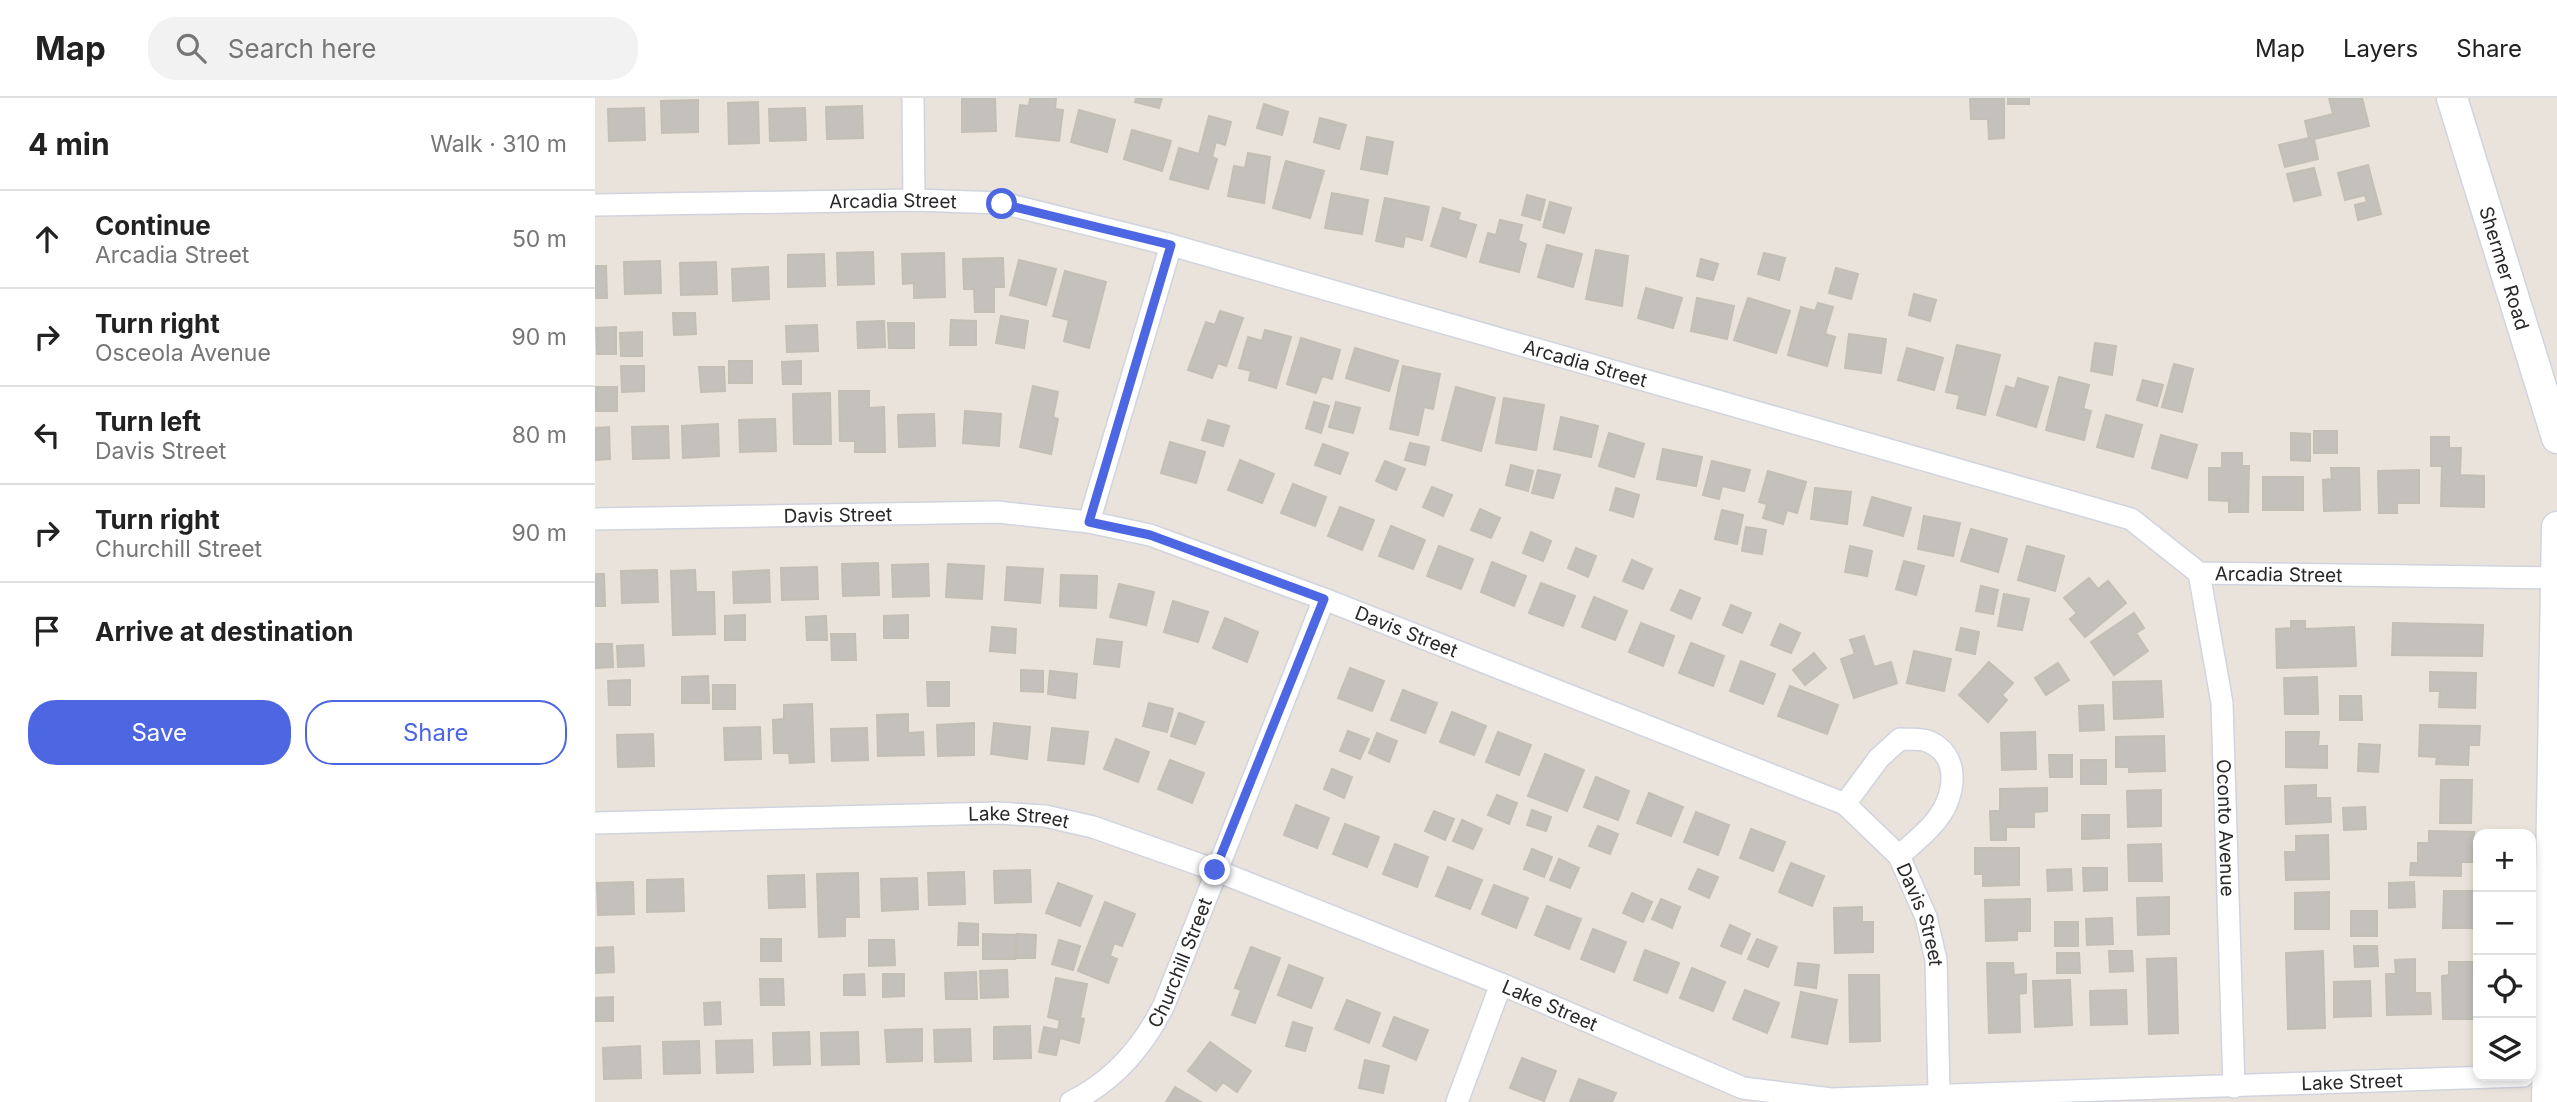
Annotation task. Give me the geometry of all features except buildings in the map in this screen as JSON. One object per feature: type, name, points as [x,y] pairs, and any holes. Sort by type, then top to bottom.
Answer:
[{"type":"main road","name":"Shermer Road","points":[[2452,98],[2557,438]]},
{"type":"main road","points":[[2537,1082],[2557,527]]},
{"type":"street","points":[[913,98],[914,200]]},
{"type":"street","name":"Arcadia Street","points":[[595,205],[914,200],[1002,204],[1171,245],[2130,519],[2199,573],[2555,578]]},
{"type":"street","points":[[1089,522],[1171,245]]},
{"type":"street","name":"Davis Street","points":[[595,519],[998,512],[1089,522],[1150,535],[1324,599],[1845,804],[1899,856],[1926,917],[1936,960],[1939,1093]]},
{"type":"street","name":"Oconto Avenue","points":[[2199,573],[2222,703],[2234,1087]]},
{"type":"street","name":"Churchill Street","points":[[1071,1102],[1094,1091],[1131,1058],[1150,1033],[1164,1005],[1324,599]]},
{"type":"street","points":[[1845,804],[1879,758],[1900,739],[1926,740],[1944,750],[1953,772],[1950,799],[1938,820],[1899,856]]},
{"type":"street","name":"Lake Street","points":[[595,823],[998,813],[1045,817],[1093,827],[1215,870],[1501,984],[1743,1088],[1831,1099],[1939,1093],[2537,1082]]},
{"type":"street","points":[[1457,1102],[1501,984]]},
{"type":"route","points":[[1002,204],[1171,245],[1089,522],[1150,535],[1324,599],[1215,870]]}]
